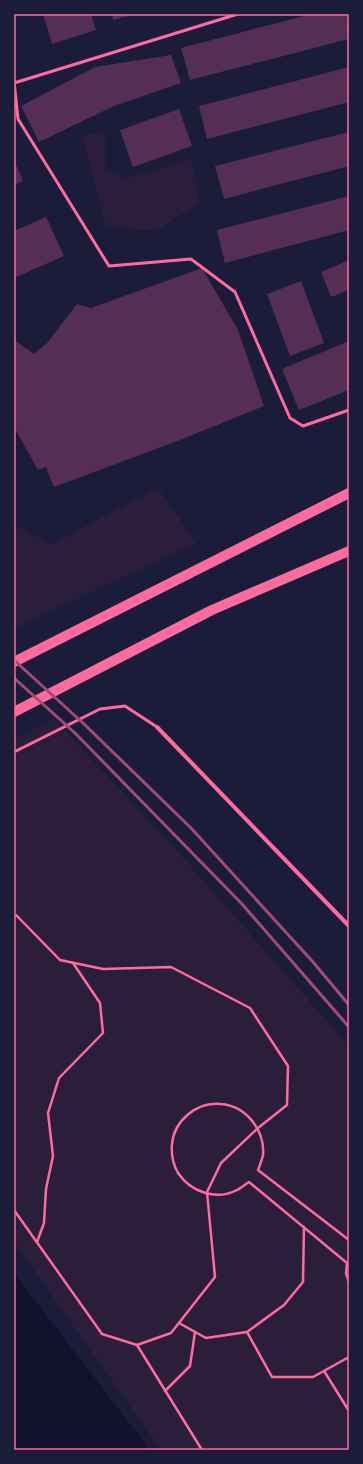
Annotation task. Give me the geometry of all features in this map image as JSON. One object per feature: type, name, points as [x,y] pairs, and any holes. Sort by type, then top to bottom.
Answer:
[{"type":"main road","points":[[14,662],[349,493]]},
{"type":"main road","points":[[14,712],[212,610],[349,551]]},
{"type":"street","points":[[157,727],[349,926]]},
{"type":"lane","points":[[238,14],[14,82],[18,119],[109,266],[191,259],[235,292],[290,418],[303,426],[349,410]]},
{"type":"lane","points":[[14,752],[100,709],[125,706],[157,727]]},
{"type":"path","points":[[14,915],[16,915],[60,960],[103,969],[171,967],[250,1008],[288,1066],[287,1105],[258,1128],[221,1163],[206,1192],[215,1277],[171,1333],[137,1345],[102,1334],[14,1210]]},
{"type":"path","points":[[37,1242],[44,1223],[46,1189],[53,1156],[48,1113],[59,1078],[103,1033],[100,1003],[73,963]]},
{"type":"path","points":[[349,1240],[258,1170],[263,1155],[262,1140],[258,1128],[247,1115],[235,1107],[221,1104],[205,1105],[191,1112],[180,1123],[172,1137],[171,1153],[175,1168],[183,1180],[195,1190],[207,1194],[224,1195],[238,1190],[250,1182],[346,1263],[346,1273],[349,1282]]},
{"type":"path","points":[[179,1323],[206,1338],[247,1332],[284,1305],[303,1282],[304,1228]]},
{"type":"path","points":[[166,1391],[190,1366],[195,1332]]},
{"type":"path","points":[[247,1332],[272,1378],[313,1376],[349,1357]]},
{"type":"path","points":[[137,1345],[202,1450]]},
{"type":"path","points":[[324,1371],[349,1411]]},
{"type":"shaded area","points":[[105,130],[105,170],[127,178],[191,159],[200,203],[155,231],[106,227],[82,137]]},
{"type":"shaded area","points":[[158,488],[196,543],[14,629],[14,524],[51,544]]},
{"type":"shaded area","points":[[54,719],[172,845],[349,1046],[349,1450],[161,1450],[14,1242],[14,739]]},
{"type":"shaded area","points":[[14,1273],[150,1450],[14,1450]]},
{"type":"building","points":[[43,14],[91,14],[96,30],[52,44]]},
{"type":"building","points":[[112,14],[133,14],[133,15],[113,20]]},
{"type":"building","points":[[312,14],[346,14],[349,26],[349,39],[190,80],[181,48]]},
{"type":"building","points":[[171,55],[181,83],[114,106],[39,142],[21,106],[95,67]]},
{"type":"building","points":[[349,67],[349,102],[207,139],[199,106]]},
{"type":"building","points":[[179,109],[192,146],[133,167],[120,130]]},
{"type":"building","points":[[349,132],[349,166],[224,199],[215,166]]},
{"type":"building","points":[[14,160],[23,181],[14,185]]},
{"type":"building","points":[[349,196],[349,230],[225,263],[217,230]]},
{"type":"building","points":[[46,217],[64,256],[14,278],[14,231]]},
{"type":"building","points":[[349,260],[349,290],[331,297],[321,272]]},
{"type":"building","points":[[202,268],[238,330],[264,406],[185,438],[54,487],[46,467],[38,470],[14,427],[14,340],[34,354],[47,343],[77,304],[91,308]]},
{"type":"building","points":[[301,281],[324,343],[290,356],[267,294]]},
{"type":"building","points":[[349,341],[349,390],[299,410],[282,369]]},
{"type":"railway","points":[[14,660],[84,724],[191,828],[313,962],[349,1005]]},
{"type":"railway","points":[[14,678],[75,733],[242,904],[349,1027]]}]
